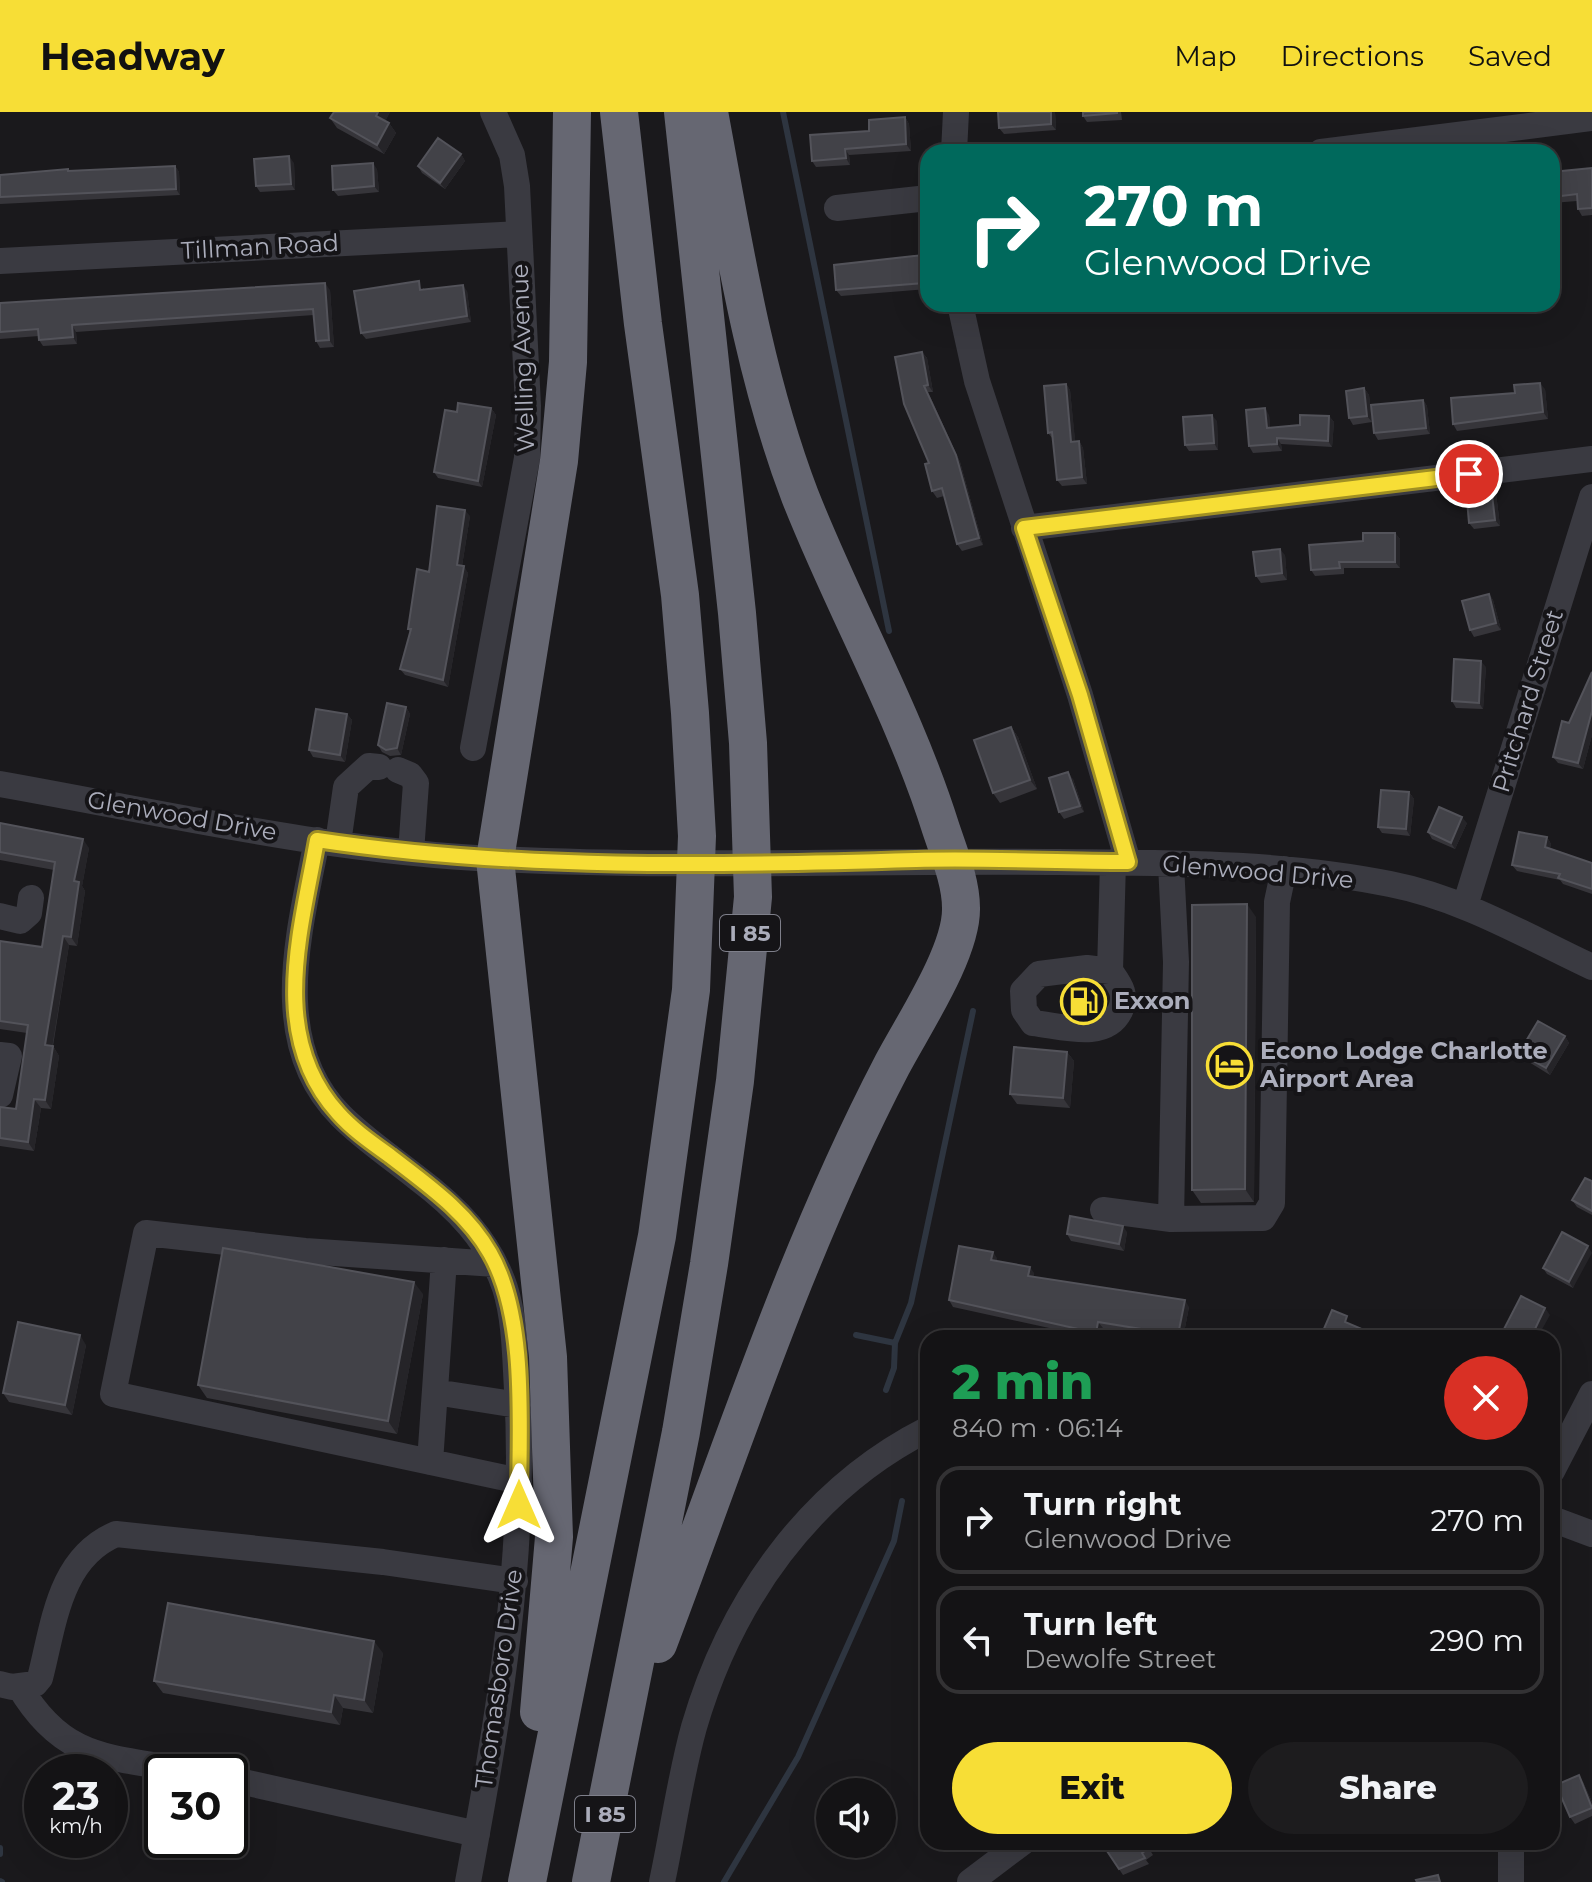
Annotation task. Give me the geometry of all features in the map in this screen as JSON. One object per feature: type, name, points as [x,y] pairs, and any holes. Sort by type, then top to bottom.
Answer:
[{"type":"highway","points":[[528,1877],[554,1537],[548,1357],[495,859],[558,464],[568,347],[572,112]]},
{"type":"highway","name":"I 85","points":[[528,1877],[657,1236],[691,990],[697,836],[690,713],[680,595],[643,324],[619,112]]},
{"type":"highway","name":"I 85","points":[[591,1882],[681,1432],[709,1264],[735,1081],[753,897],[748,743],[737,613],[683,112]]},
{"type":"highway","points":[[619,1747],[806,1244],[870,1107],[957,939],[961,907],[951,861],[919,767],[841,593],[781,444],[740,276],[709,112]]},
{"type":"street","name":"Welling Avenue","points":[[473,748],[527,458],[528,406],[512,155],[493,112]]},
{"type":"street","points":[[954,144],[956,112]]},
{"type":"street","points":[[1363,144],[1472,123],[1592,118]]},
{"type":"street","points":[[837,208],[920,199]]},
{"type":"street","name":"Tillman Road","points":[[0,261],[519,234]]},
{"type":"street","points":[[962,312],[977,381],[1080,695],[1120,862],[1110,971]]},
{"type":"street","points":[[1024,528],[1592,459]]},
{"type":"street","name":"Pritchard Street","points":[[1465,906],[1592,497]]},
{"type":"street","name":"Thomasboro Drive","points":[[411,852],[416,783],[410,775],[369,766],[346,787],[328,841],[294,984],[294,1015],[307,1064],[341,1116],[455,1208],[495,1264],[506,1291],[514,1335],[518,1405],[515,1581],[499,1709],[468,1882]]},
{"type":"street","name":"Glenwood Drive","points":[[0,784],[328,841],[495,859],[824,864],[1120,862],[1284,869],[1389,884],[1465,906],[1592,967]]},
{"type":"street","points":[[1171,865],[1176,962],[1171,1219]]},
{"type":"street","points":[[1103,1210],[1171,1219],[1263,1218],[1272,1203],[1277,902],[1284,869]]},
{"type":"street","points":[[0,916],[20,921],[29,913],[31,898]]},
{"type":"street","points":[[0,1055],[9,1056],[0,1095]]},
{"type":"street","points":[[495,1264],[305,1251],[146,1233],[113,1394],[519,1481]]},
{"type":"street","points":[[430,1462],[444,1260]]},
{"type":"street","points":[[435,1392],[518,1405]]},
{"type":"street","points":[[1560,1456],[1592,1394]]},
{"type":"street","points":[[662,1882],[694,1729],[710,1677],[750,1594],[814,1513],[868,1465],[920,1434]]},
{"type":"street","points":[[1560,1522],[1592,1534]]},
{"type":"street","points":[[10,1685],[35,1684],[40,1678],[63,1592],[75,1564],[86,1552],[116,1534],[383,1562],[515,1581]]},
{"type":"street","points":[[10,1685],[36,1715],[77,1749],[144,1762]]},
{"type":"street","points":[[248,1783],[477,1834]]},
{"type":"street","points":[[970,1882],[1012,1850]]},
{"type":"street","points":[[1511,1850],[1511,1882]]},
{"type":"building","points":[[334,112],[378,112],[376,116],[389,123],[377,145],[330,118]]},
{"type":"building","points":[[998,112],[1051,112],[1051,124],[999,128]]},
{"type":"building","points":[[1083,112],[1117,112],[1117,113],[1083,116]]},
{"type":"building","points":[[905,117],[906,144],[845,149],[846,158],[812,161],[810,135],[869,131],[869,120]]},
{"type":"building","points":[[438,138],[461,154],[440,183],[418,166]]},
{"type":"building","points":[[289,156],[291,184],[256,186],[254,159]]},
{"type":"building","points":[[373,163],[374,186],[333,190],[332,166]]},
{"type":"building","points":[[175,166],[176,189],[0,197],[0,175],[68,169]]},
{"type":"building","points":[[1592,168],[1592,208],[1578,209],[1577,194],[1560,196],[1560,171]]},
{"type":"building","points":[[920,255],[920,283],[836,290],[834,265]]},
{"type":"building","points":[[419,281],[420,290],[463,285],[467,316],[361,333],[354,291]]},
{"type":"building","points":[[325,283],[329,340],[316,341],[313,309],[72,325],[73,337],[39,340],[38,329],[0,332],[0,303]]},
{"type":"building","points":[[922,352],[928,385],[924,386],[956,455],[979,538],[957,544],[942,488],[932,491],[925,464],[929,463],[904,404],[895,357]]},
{"type":"building","points":[[1540,383],[1543,412],[1453,424],[1451,398],[1515,393],[1514,385]]},
{"type":"building","points":[[1066,384],[1071,442],[1079,441],[1082,477],[1057,480],[1052,432],[1048,433],[1044,386]]},
{"type":"building","points":[[1364,388],[1367,416],[1349,418],[1346,391]]},
{"type":"building","points":[[1423,400],[1426,428],[1374,433],[1371,405]]},
{"type":"building","points":[[458,403],[491,408],[478,481],[434,472],[445,410],[457,412]]},
{"type":"building","points":[[1265,408],[1267,428],[1300,425],[1300,415],[1329,416],[1328,441],[1277,438],[1277,444],[1249,446],[1246,410]]},
{"type":"building","points":[[1212,415],[1214,443],[1185,445],[1183,417]]},
{"type":"building","points":[[1491,486],[1495,520],[1469,523],[1466,489]]},
{"type":"building","points":[[437,506],[465,510],[457,565],[464,566],[443,680],[400,669],[411,629],[408,629],[417,569],[429,572]]},
{"type":"building","points":[[1363,533],[1395,533],[1395,562],[1339,562],[1340,568],[1311,570],[1309,545],[1363,541]]},
{"type":"building","points":[[1280,549],[1282,573],[1256,576],[1253,552]]},
{"type":"building","points":[[1489,594],[1496,623],[1470,630],[1462,601]]},
{"type":"building","points":[[1454,659],[1481,661],[1479,703],[1452,701]]},
{"type":"building","points":[[1592,672],[1592,711],[1578,763],[1553,757],[1562,721],[1569,723]]},
{"type":"building","points":[[387,703],[406,707],[397,748],[386,750],[378,745]]},
{"type":"building","points":[[316,709],[347,714],[340,755],[309,750]]},
{"type":"building","points":[[1011,727],[1030,780],[993,793],[974,740]]},
{"type":"building","points":[[1068,772],[1080,806],[1059,812],[1049,778]]},
{"type":"building","points":[[1381,790],[1409,792],[1406,829],[1378,827]]},
{"type":"building","points":[[1439,807],[1462,817],[1451,843],[1428,832]]},
{"type":"building","points":[[0,823],[83,839],[74,881],[79,882],[71,937],[63,936],[45,1045],[53,1046],[45,1100],[34,1099],[28,1142],[0,1138],[0,1107],[16,1109],[28,1025],[0,1021],[0,941],[42,947],[55,862],[0,852]]},
{"type":"building","points":[[1519,832],[1547,837],[1545,847],[1592,863],[1592,889],[1558,878],[1560,874],[1512,865]]},
{"type":"building","name":"Econo Lodge Charlotte Airport Area","points":[[1247,904],[1245,1189],[1192,1190],[1192,905]]},
{"type":"building","points":[[1538,1021],[1565,1036],[1546,1068],[1519,1053]]},
{"type":"building","points":[[1014,1047],[1067,1052],[1063,1098],[1010,1094]]},
{"type":"building","points":[[1585,1178],[1592,1181],[1592,1211],[1572,1200]]},
{"type":"building","points":[[1070,1216],[1123,1226],[1119,1244],[1067,1234]]},
{"type":"building","points":[[1562,1232],[1588,1246],[1569,1282],[1543,1268]]},
{"type":"building","points":[[959,1246],[993,1252],[991,1260],[1030,1267],[1028,1276],[1185,1300],[1179,1330],[1147,1330],[1098,1322],[1097,1330],[1083,1330],[949,1300]]},
{"type":"building","points":[[223,1248],[414,1282],[388,1421],[198,1385]]},
{"type":"building","points":[[1521,1296],[1545,1308],[1537,1330],[1504,1329]]},
{"type":"building","points":[[1332,1310],[1347,1316],[1345,1322],[1364,1330],[1323,1330]]},
{"type":"building","points":[[18,1322],[80,1335],[65,1405],[3,1393]]},
{"type":"building","points":[[168,1603],[374,1641],[364,1700],[334,1695],[331,1712],[154,1681]]},
{"type":"building","points":[[1579,1775],[1592,1808],[1570,1817],[1560,1794],[1560,1783]]},
{"type":"building","points":[[1106,1850],[1146,1850],[1142,1853],[1145,1858],[1119,1869]]},
{"type":"building","points":[[1438,1875],[1440,1882],[1416,1880]]},
{"type":"waterway","points":[[783,112],[889,631]]},
{"type":"waterway","points":[[886,1390],[894,1368],[895,1343],[911,1303],[973,1011]]},
{"type":"waterway","points":[[856,1335],[895,1343]]},
{"type":"waterway","points":[[724,1882],[798,1757],[894,1541],[902,1501]]},
{"type":"waterway","points":[[0,1848],[0,1854]]},
{"type":"place","name":"Exxon","points":[[1083,1001]]},
{"type":"place","name":"Econo Lodge Charlotte Airport Area","points":[[1229,1065]]},
{"type":"route","points":[[519,1505],[514,1335],[506,1291],[490,1252],[455,1208],[341,1116],[314,1079],[300,1045],[294,1015],[294,984],[317,840],[385,850],[495,859],[824,864],[919,860],[1128,862],[1080,695],[1024,528],[1469,474]]}]
